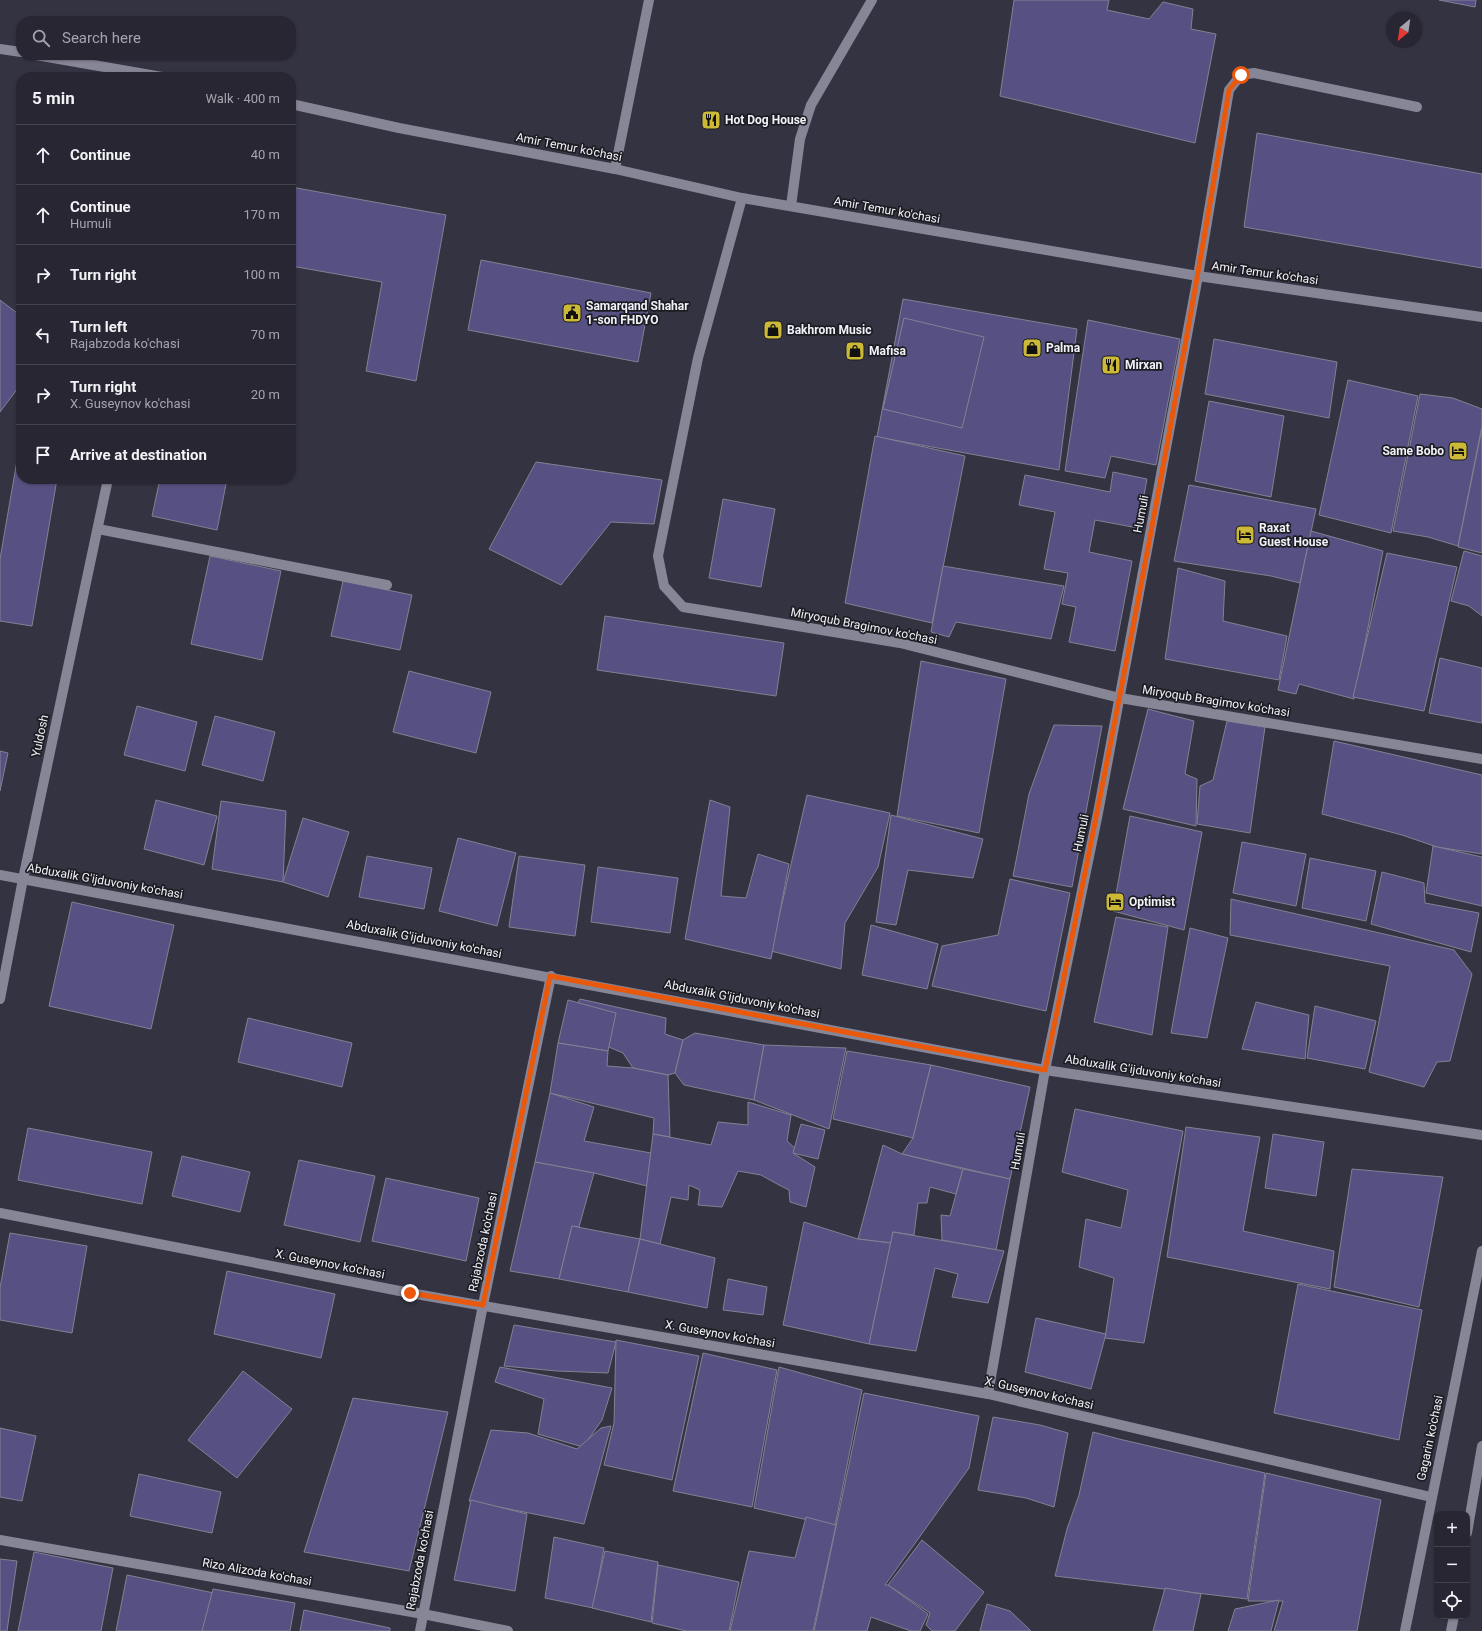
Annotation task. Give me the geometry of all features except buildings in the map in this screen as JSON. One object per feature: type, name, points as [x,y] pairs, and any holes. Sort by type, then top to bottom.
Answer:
[{"type":"street","points":[[614,169],[649,0]]},
{"type":"street","points":[[791,206],[800,139],[811,105],[872,0]]},
{"type":"street","points":[[0,49],[16,51]]},
{"type":"street","points":[[65,60],[133,72]]},
{"type":"street","name":"Humuli","points":[[988,1394],[1045,1070],[1120,698],[1198,276],[1229,90],[1241,75],[1254,73],[1417,107]]},
{"type":"street","name":"Amir Temur ko'chasi","points":[[296,105],[399,128],[614,169],[742,198],[1198,276],[1482,317]]},
{"type":"street","name":"Miryoqub Bragimov ko'chasi","points":[[742,198],[698,358],[658,556],[664,586],[684,607],[900,643],[1120,698],[1482,759]]},
{"type":"street","name":"Yuldosh","points":[[0,999],[23,879],[107,484]]},
{"type":"street","points":[[98,529],[387,585]]},
{"type":"street","name":"Abduxalik G'ijduvoniy ko'chasi","points":[[0,875],[550,976],[1045,1070],[1482,1135]]},
{"type":"street","name":"Rajabzoda ko'chasi","points":[[420,1631],[483,1305],[550,976]]},
{"type":"street","name":"X. Guseynov ko'chasi","points":[[0,1213],[410,1293],[988,1394],[1431,1498]]},
{"type":"street","name":"Gagarin ko'chasi","points":[[1405,1631],[1482,1251]]},
{"type":"street","points":[[1470,1519],[1479,1478],[1482,1446]]},
{"type":"street","name":"Rizo Alizoda ko'chasi","points":[[0,1540],[423,1614],[508,1631]]},
{"type":"street","points":[[1451,1631],[1453,1619]]},
{"type":"place","name":"Hot Dog House","points":[[711,120]]},
{"type":"place","name":"Samarqand Shahar 1-son FHDYO","points":[[572,313]]},
{"type":"place","name":"Bakhrom Music","points":[[773,330]]},
{"type":"place","name":"Palma","points":[[1032,348]]},
{"type":"place","name":"Mafisa","points":[[855,351]]},
{"type":"place","name":"Mirxan","points":[[1111,365]]},
{"type":"place","name":"Same Bobo","points":[[1458,451]]},
{"type":"place","name":"Raxat Guest House","points":[[1245,535]]},
{"type":"place","name":"Optimist","points":[[1115,902]]},
{"type":"route","points":[[410,1293],[483,1305],[550,976],[1045,1070],[1120,698],[1198,276],[1229,90],[1241,75]]}]
